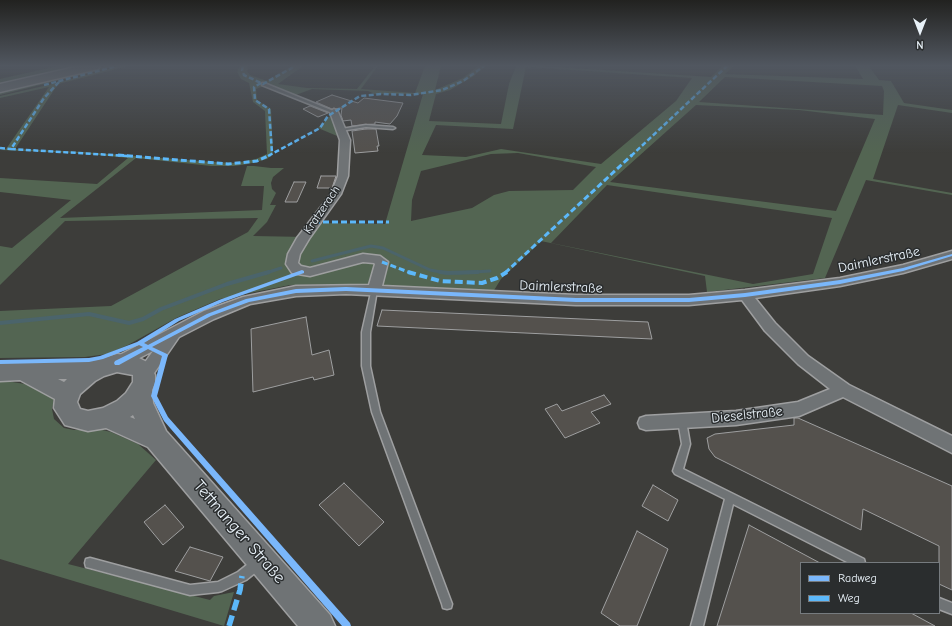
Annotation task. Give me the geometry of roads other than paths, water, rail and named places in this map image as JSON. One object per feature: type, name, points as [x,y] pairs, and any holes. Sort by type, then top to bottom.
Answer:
[{"type":"main road","points":[[0,372],[24,372],[107,366],[134,365],[141,369],[142,383],[125,408],[107,418],[88,421],[73,418],[66,408],[68,395],[78,382],[107,366]]},
{"type":"main road","points":[[24,372],[68,395]]},
{"type":"main road","name":"Tettnanger Straße","points":[[142,383],[141,402],[146,417],[157,440],[263,559],[319,626]]},
{"type":"main road","name":"Tettnanger Straße","points":[[107,418],[157,440]]},
{"type":"street","name":"Kratzerach","points":[[334,112],[345,140],[345,156],[340,185],[336,194],[303,238],[294,254],[293,267],[302,272],[310,272],[363,258],[376,259],[382,262],[374,290]]},
{"type":"street","name":"Daimlerstraße","points":[[107,366],[173,335],[214,313],[248,300],[272,294],[318,289],[374,290],[610,301],[689,300],[745,295],[840,282],[903,269],[952,255]]},
{"type":"street","points":[[745,295],[770,327],[803,360],[843,390],[952,445]]},
{"type":"street","name":"Daimlerstraße","points":[[142,383],[173,335]]},
{"type":"street","name":"Dieselstraße","points":[[646,423],[736,418],[799,409],[843,390]]},
{"type":"lane","name":"Kratzerach","points":[[291,95],[334,112]]},
{"type":"lane","points":[[341,130],[366,126],[393,128]]},
{"type":"lane","points":[[374,290],[366,332],[366,366],[376,412],[447,604]]},
{"type":"lane","points":[[682,421],[686,444],[678,471],[858,562]]},
{"type":"lane","points":[[697,626],[730,497]]},
{"type":"lane","points":[[90,563],[190,590],[197,590],[218,587],[242,576],[263,559]]},
{"type":"lane","points":[[940,604],[952,610]]},
{"type":"waterway","points":[[312,261],[371,246],[383,248],[430,270],[442,272]]},
{"type":"waterway","points":[[269,272],[281,268]]},
{"type":"waterway","points":[[468,272],[490,271]]},
{"type":"waterway","points":[[0,323],[89,314],[129,323],[143,319],[161,309],[227,284],[269,272]]},
{"type":"waterway","points":[[442,272],[468,272]]},
{"type":"waterway","points":[[442,272],[446,273]]},
{"type":"waterway","points":[[457,273],[468,272]]},
{"type":"waterway","points":[[468,272],[478,272]]}]
